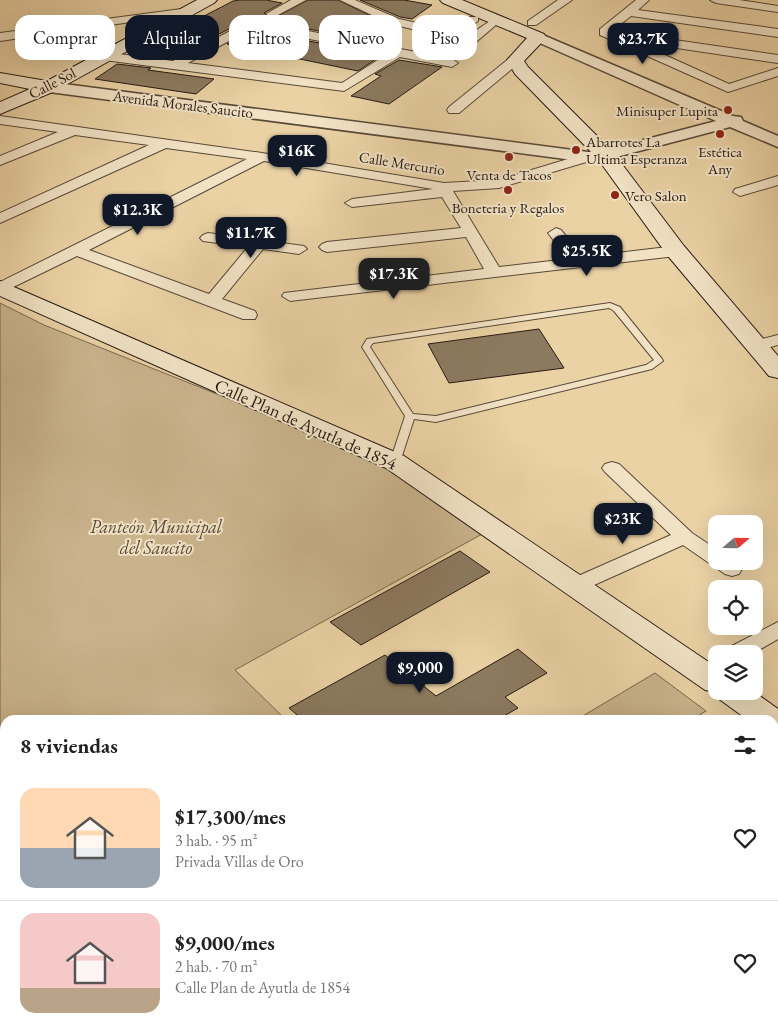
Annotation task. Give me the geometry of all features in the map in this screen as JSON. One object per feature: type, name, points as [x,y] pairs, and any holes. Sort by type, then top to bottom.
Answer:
[{"type":"main road","name":"Calle Sol","points":[[115,50],[209,0]]},
{"type":"main road","points":[[448,0],[535,30],[515,60],[527,79],[596,156],[778,371]]},
{"type":"main road","name":"Calle Sol","points":[[0,109],[49,86],[97,60]]},
{"type":"main road","name":"Avenida Morales Saucito","points":[[0,78],[49,86]]},
{"type":"main road","name":"Calle Plan de Ayutla de 1854","points":[[0,288],[395,462],[576,585],[708,670]]},
{"type":"main road","points":[[743,700],[764,715]]},
{"type":"street","points":[[272,14],[300,0]]},
{"type":"street","points":[[346,0],[395,22],[412,26]]},
{"type":"street","points":[[566,0],[549,6],[535,30],[735,122],[775,138]]},
{"type":"street","points":[[643,0],[604,32],[728,88],[777,68]]},
{"type":"street","points":[[716,0],[778,9]]},
{"type":"street","points":[[0,37],[189,11]]},
{"type":"street","points":[[628,12],[778,33]]},
{"type":"street","points":[[174,66],[251,24],[319,37]]},
{"type":"street","points":[[477,35],[490,25]]},
{"type":"street","points":[[607,34],[735,54],[777,68]]},
{"type":"street","points":[[402,53],[452,63]]},
{"type":"street","points":[[115,58],[344,87],[386,60]]},
{"type":"street","points":[[454,110],[515,60]]},
{"type":"street","name":"Avenida Morales Saucito","points":[[49,86],[596,156]]},
{"type":"street","name":"Calle Mercurio","points":[[0,120],[262,157],[445,189],[499,184],[596,156]]},
{"type":"street","points":[[596,156],[735,122]]},
{"type":"street","points":[[0,161],[73,130]]},
{"type":"street","points":[[0,219],[164,143]]},
{"type":"street","points":[[0,288],[262,157]]},
{"type":"street","points":[[740,192],[778,180]]},
{"type":"street","points":[[352,203],[445,189],[494,272]]},
{"type":"street","points":[[327,247],[470,232]]},
{"type":"street","points":[[556,233],[579,262]]},
{"type":"street","points":[[208,238],[298,249]]},
{"type":"street","points":[[212,301],[258,244]]},
{"type":"street","points":[[76,250],[249,315]]},
{"type":"street","points":[[290,296],[676,251]]},
{"type":"street","points":[[756,346],[778,340]]},
{"type":"street","points":[[612,468],[685,537],[708,553]]},
{"type":"street","points":[[576,585],[685,537]]},
{"type":"street","points":[[750,645],[778,629]]},
{"type":"lane","points":[[610,305],[617,308],[659,361],[649,367],[436,420],[410,416],[366,347],[370,341],[610,305]]},
{"type":"lane","points":[[395,462],[410,416]]},
{"type":"green space","name":"Panteón Municipal del Saucito","points":[[0,303],[44,325],[372,456],[484,533],[235,670],[281,715],[0,715]]},
{"type":"green space","points":[[655,673],[706,711],[699,715],[584,715]]},
{"type":"building","points":[[266,0],[282,3],[264,13],[267,15],[229,15],[229,29],[219,34],[219,15],[206,15],[233,1]]},
{"type":"building","points":[[308,0],[338,0],[369,15],[319,15],[319,31],[309,29],[309,15],[280,15]]},
{"type":"building","points":[[360,0],[404,0],[432,5],[418,15],[412,15],[412,19],[402,17],[402,15],[395,15]]},
{"type":"building","points":[[309,41],[319,43],[319,60],[374,60],[358,71],[305,60],[309,60]]},
{"type":"building","points":[[399,60],[442,67],[389,104],[351,96],[381,76],[375,74]]},
{"type":"building","points":[[117,64],[214,79],[196,94],[95,79]]},
{"type":"building","points":[[539,329],[564,368],[449,383],[428,344]]},
{"type":"building","points":[[460,551],[490,572],[361,645],[330,622]]},
{"type":"building","points":[[518,649],[547,673],[505,697],[518,708],[506,715],[297,715],[289,708],[385,655],[436,696]]},
{"type":"place","name":"Minisuper Lupita","points":[[728,110]]},
{"type":"place","name":"Estética Any","points":[[720,134]]},
{"type":"place","name":"Abarrotes La Ultima Esperanza","points":[[576,150]]},
{"type":"place","name":"Venta de Tacos","points":[[509,157]]},
{"type":"place","name":"Boneteria y Regalos","points":[[508,190]]},
{"type":"place","name":"Vero Salon","points":[[615,195]]}]
